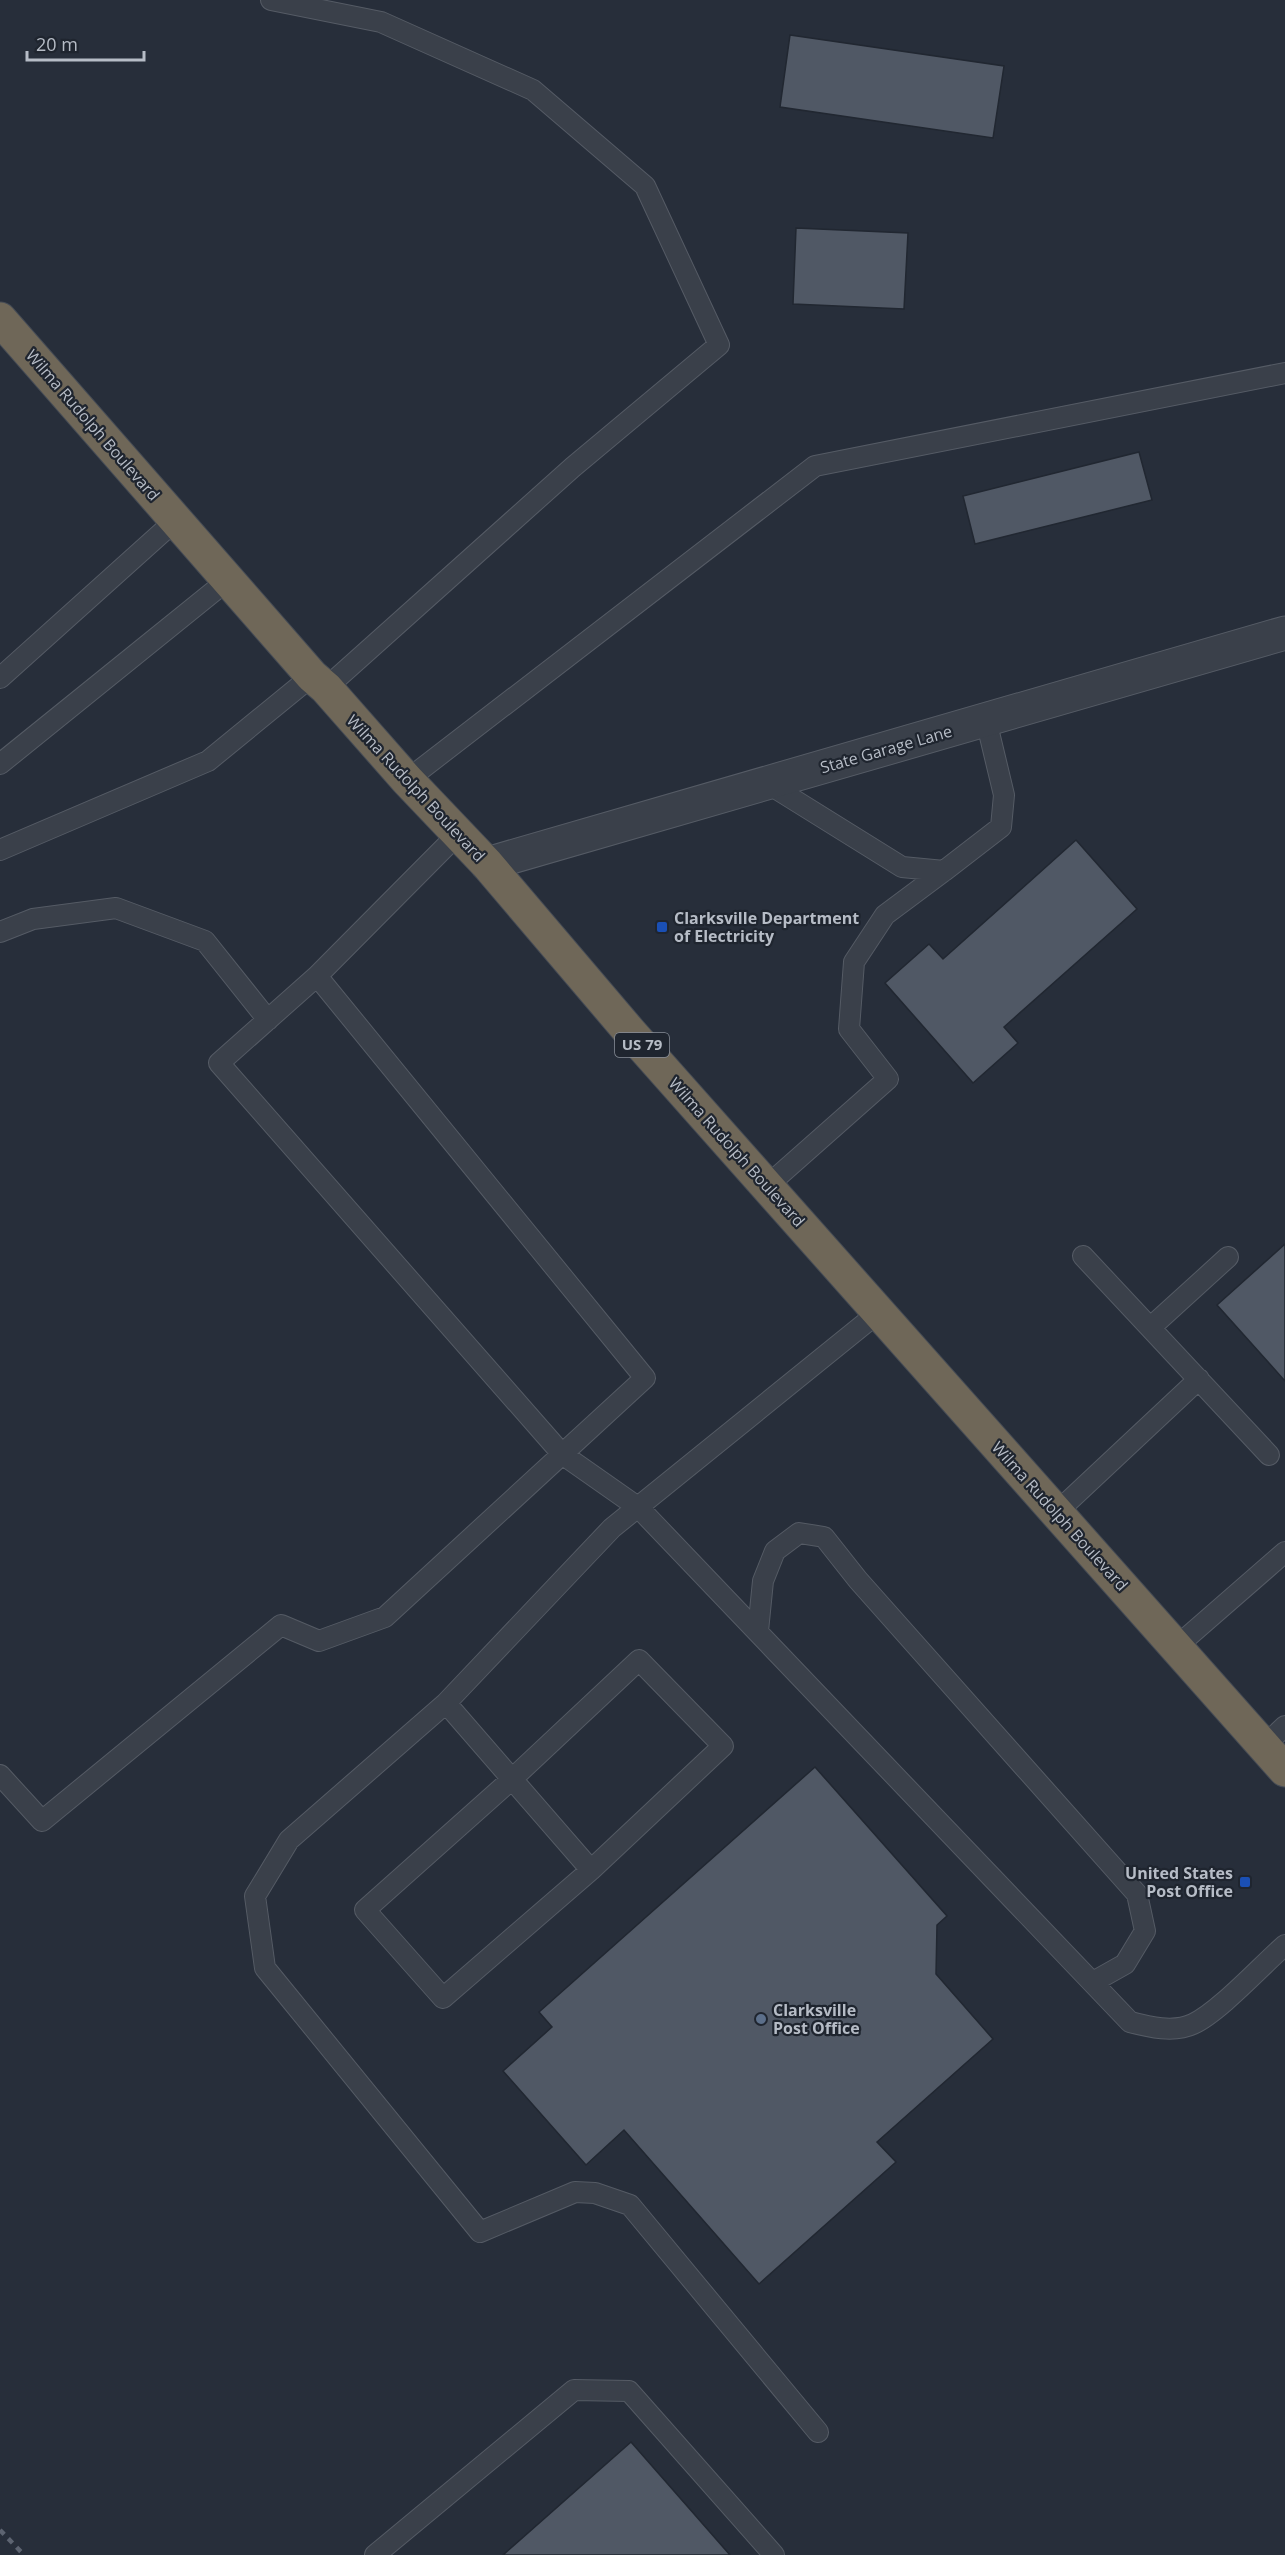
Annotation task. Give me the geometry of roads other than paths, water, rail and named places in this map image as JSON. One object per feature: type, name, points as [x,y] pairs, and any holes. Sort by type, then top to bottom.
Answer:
[{"type":"highway","name":"Wilma Rudolph Boulevard","points":[[0,319],[319,682],[407,780],[487,864],[767,1186],[1176,1647],[1278,1747]]},
{"type":"street","name":"State Garage Lane","points":[[487,864],[1285,633]]},
{"type":"lane","points":[[0,850],[208,761],[319,682],[719,345],[645,186],[533,90],[381,22],[271,0]]},
{"type":"lane","points":[[407,780],[815,466],[1285,373]]},
{"type":"lane","points":[[0,678],[177,519]]},
{"type":"lane","points":[[0,764],[130,656],[229,579]]},
{"type":"lane","points":[[767,1186],[888,1079],[849,1029],[854,962],[885,915],[1001,827],[1004,795],[986,720]]},
{"type":"lane","points":[[767,783],[902,867],[944,871]]},
{"type":"lane","points":[[458,834],[317,976],[219,1063],[562,1454],[639,1508],[1130,2022],[1158,2028],[1192,2024],[1211,2011],[1285,1945]]},
{"type":"lane","points":[[0,932],[33,919],[116,908],[205,940],[268,1020]]},
{"type":"lane","points":[[0,1775],[42,1821],[281,1625],[319,1641],[385,1617],[645,1378],[317,976]]},
{"type":"lane","points":[[1083,1256],[1269,1455]]},
{"type":"lane","points":[[1151,1327],[1228,1257]]},
{"type":"lane","points":[[818,2432],[630,2205],[595,2193],[575,2192],[480,2232],[265,1968],[255,1896],[289,1840],[446,1702],[612,1528],[879,1312]]},
{"type":"lane","points":[[1057,1512],[1199,1379]]},
{"type":"lane","points":[[758,1631],[763,1581],[775,1551],[799,1533],[824,1537],[866,1588],[1137,1894],[1145,1930],[1125,1964],[1093,1982]]},
{"type":"lane","points":[[1176,1647],[1285,1552]]},
{"type":"lane","points":[[639,1660],[723,1746],[591,1870],[443,1998],[364,1910],[512,1779],[639,1660]]},
{"type":"lane","points":[[446,1702],[591,1870]]},
{"type":"lane","points":[[375,2555],[574,2390],[629,2391],[774,2555]]},
{"type":"railway","points":[[0,2530],[24,2555]]},
{"type":"place","name":"Clarksville Department of Electricity","points":[[662,927]]},
{"type":"place","name":"United States Post Office","points":[[1245,1882]]},
{"type":"place","name":"Clarksville Post Office","points":[[761,2019]]}]
